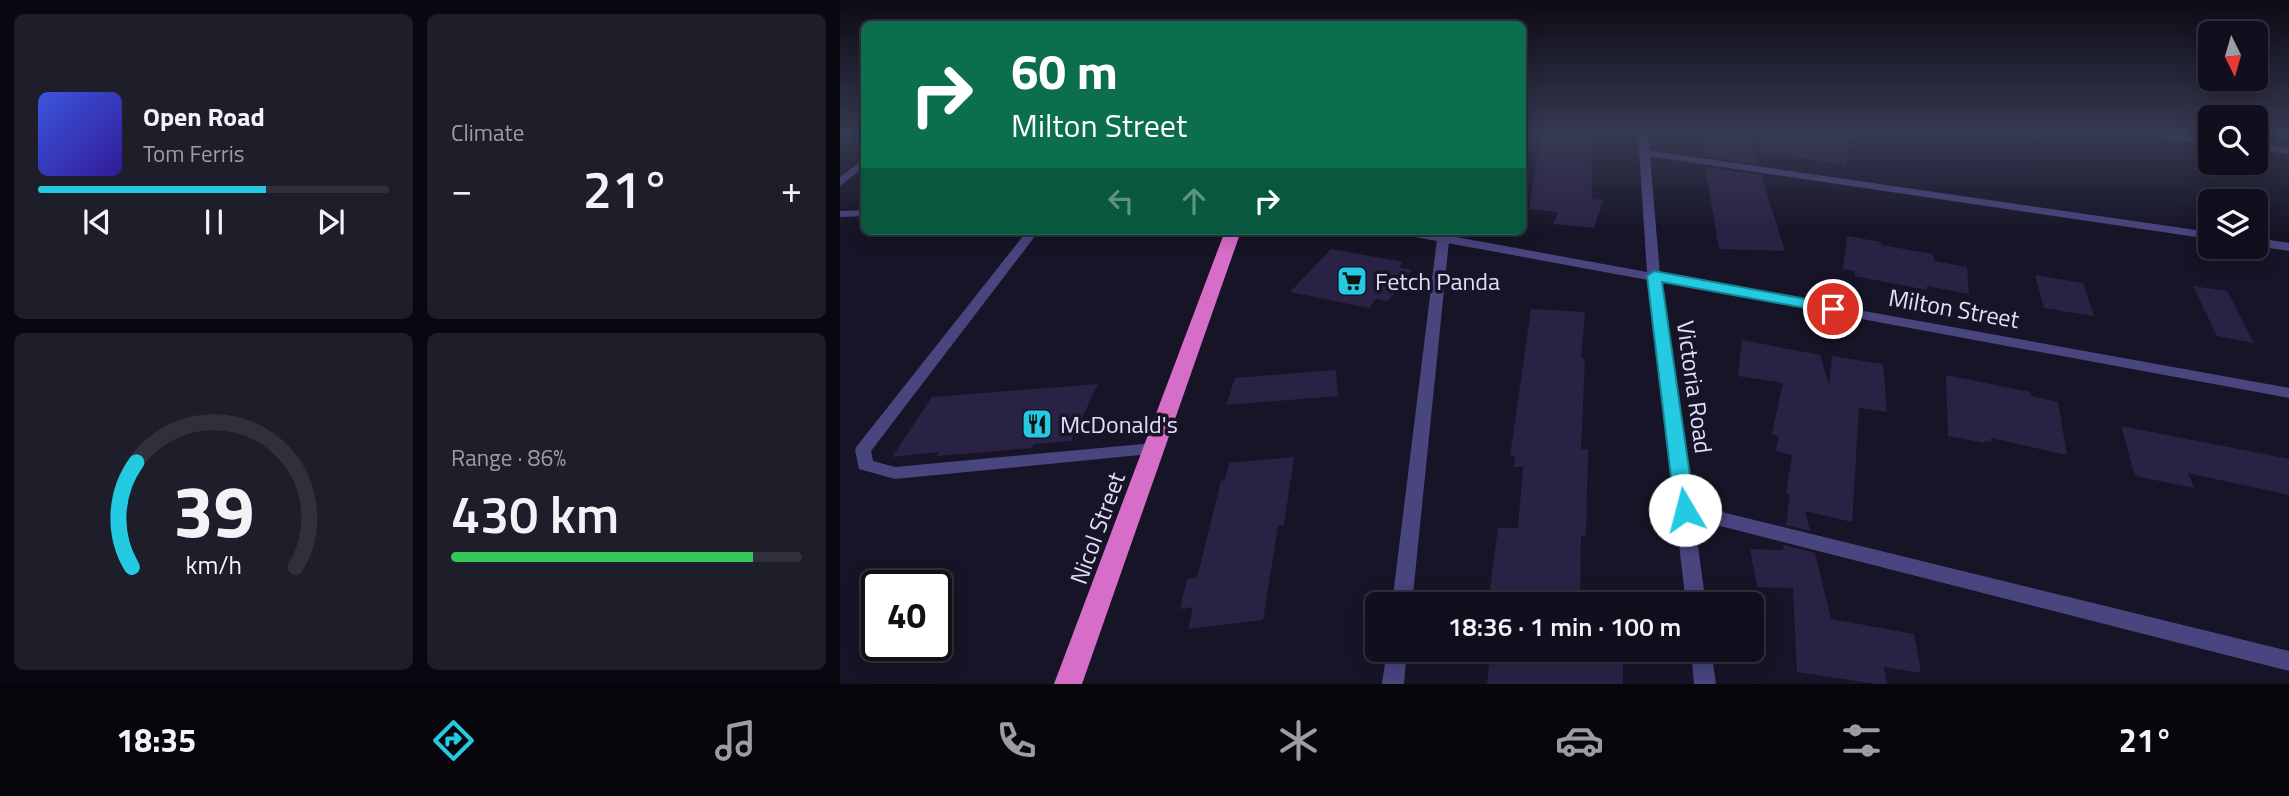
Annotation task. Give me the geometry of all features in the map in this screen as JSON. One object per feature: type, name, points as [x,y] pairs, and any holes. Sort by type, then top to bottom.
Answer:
[{"type":"highway","name":"Nicol Street","points":[[1068,684],[1232,235]]},
{"type":"street","points":[[840,183],[858,167]]},
{"type":"street","name":"Victoria Road","points":[[1646,167],[1654,276],[1695,592]]},
{"type":"street","points":[[1740,167],[2198,234]]},
{"type":"street","points":[[840,214],[861,213]]},
{"type":"street","points":[[1029,235],[863,450],[865,465],[895,472],[1154,449]]},
{"type":"street","points":[[1403,592],[1443,235]]},
{"type":"street","name":"Milton Street","points":[[1443,235],[2289,393]]},
{"type":"street","points":[[2268,244],[2289,247]]},
{"type":"street","points":[[1685,510],[2289,661]]},
{"type":"street","points":[[1393,684],[1396,662]]},
{"type":"street","points":[[1702,662],[1705,684]]},
{"type":"building","points":[[1535,167],[1591,167],[1592,199],[1603,200],[1594,228],[1553,224],[1558,212],[1529,209]]},
{"type":"building","points":[[1705,167],[1761,175],[1785,251],[1719,249]]},
{"type":"building","points":[[1847,236],[1933,254],[1934,261],[1967,267],[1969,294],[1927,286],[1927,290],[1855,276],[1855,271],[1843,269]]},
{"type":"building","name":"Fetch Panda","points":[[1331,249],[1403,262],[1399,267],[1412,270],[1388,301],[1376,299],[1369,308],[1290,292]]},
{"type":"building","points":[[2035,275],[2083,283],[2094,316],[2044,308]]},
{"type":"building","points":[[2193,286],[2227,291],[2254,343],[2217,336]]},
{"type":"building","points":[[1531,309],[1585,312],[1581,358],[1585,359],[1581,449],[1588,449],[1586,536],[1581,535],[1580,592],[1490,592],[1498,528],[1518,528],[1523,467],[1514,467],[1515,456],[1510,456]]},
{"type":"building","points":[[1742,340],[1820,355],[1829,385],[1832,356],[1883,364],[1887,412],[1859,408],[1852,522],[1805,511],[1810,531],[1786,525],[1790,494],[1786,494],[1792,455],[1776,451],[1779,436],[1772,434],[1783,383],[1738,376]]},
{"type":"building","points":[[1336,370],[1338,396],[1226,405],[1235,378]]},
{"type":"building","points":[[1946,375],[2030,392],[2031,396],[2058,402],[2067,455],[1991,438],[1991,442],[1984,440],[1985,443],[1948,436]]},
{"type":"building","points":[[1098,384],[1071,441],[1034,444],[1032,448],[892,457],[932,397]]},
{"type":"building","points":[[2121,426],[2289,459],[2289,495],[2188,473],[2194,488],[2135,476]]},
{"type":"building","points":[[1294,457],[1284,525],[1278,525],[1263,620],[1188,629],[1193,607],[1180,609],[1187,579],[1197,578],[1221,481],[1225,480],[1229,463]]},
{"type":"building","points":[[1784,545],[1815,553],[1831,619],[1914,634],[1921,673],[1884,667],[1887,684],[1876,684],[1797,672],[1793,588],[1757,587],[1750,549],[1783,550]]},
{"type":"building","points":[[1489,662],[1623,662],[1623,684],[1487,684]]},
{"type":"place","name":"Fetch Panda","points":[[1352,281]]},
{"type":"place","name":"McDonald's","points":[[1037,424]]},
{"type":"route","points":[[1685,510],[1654,276],[1833,309]]}]
